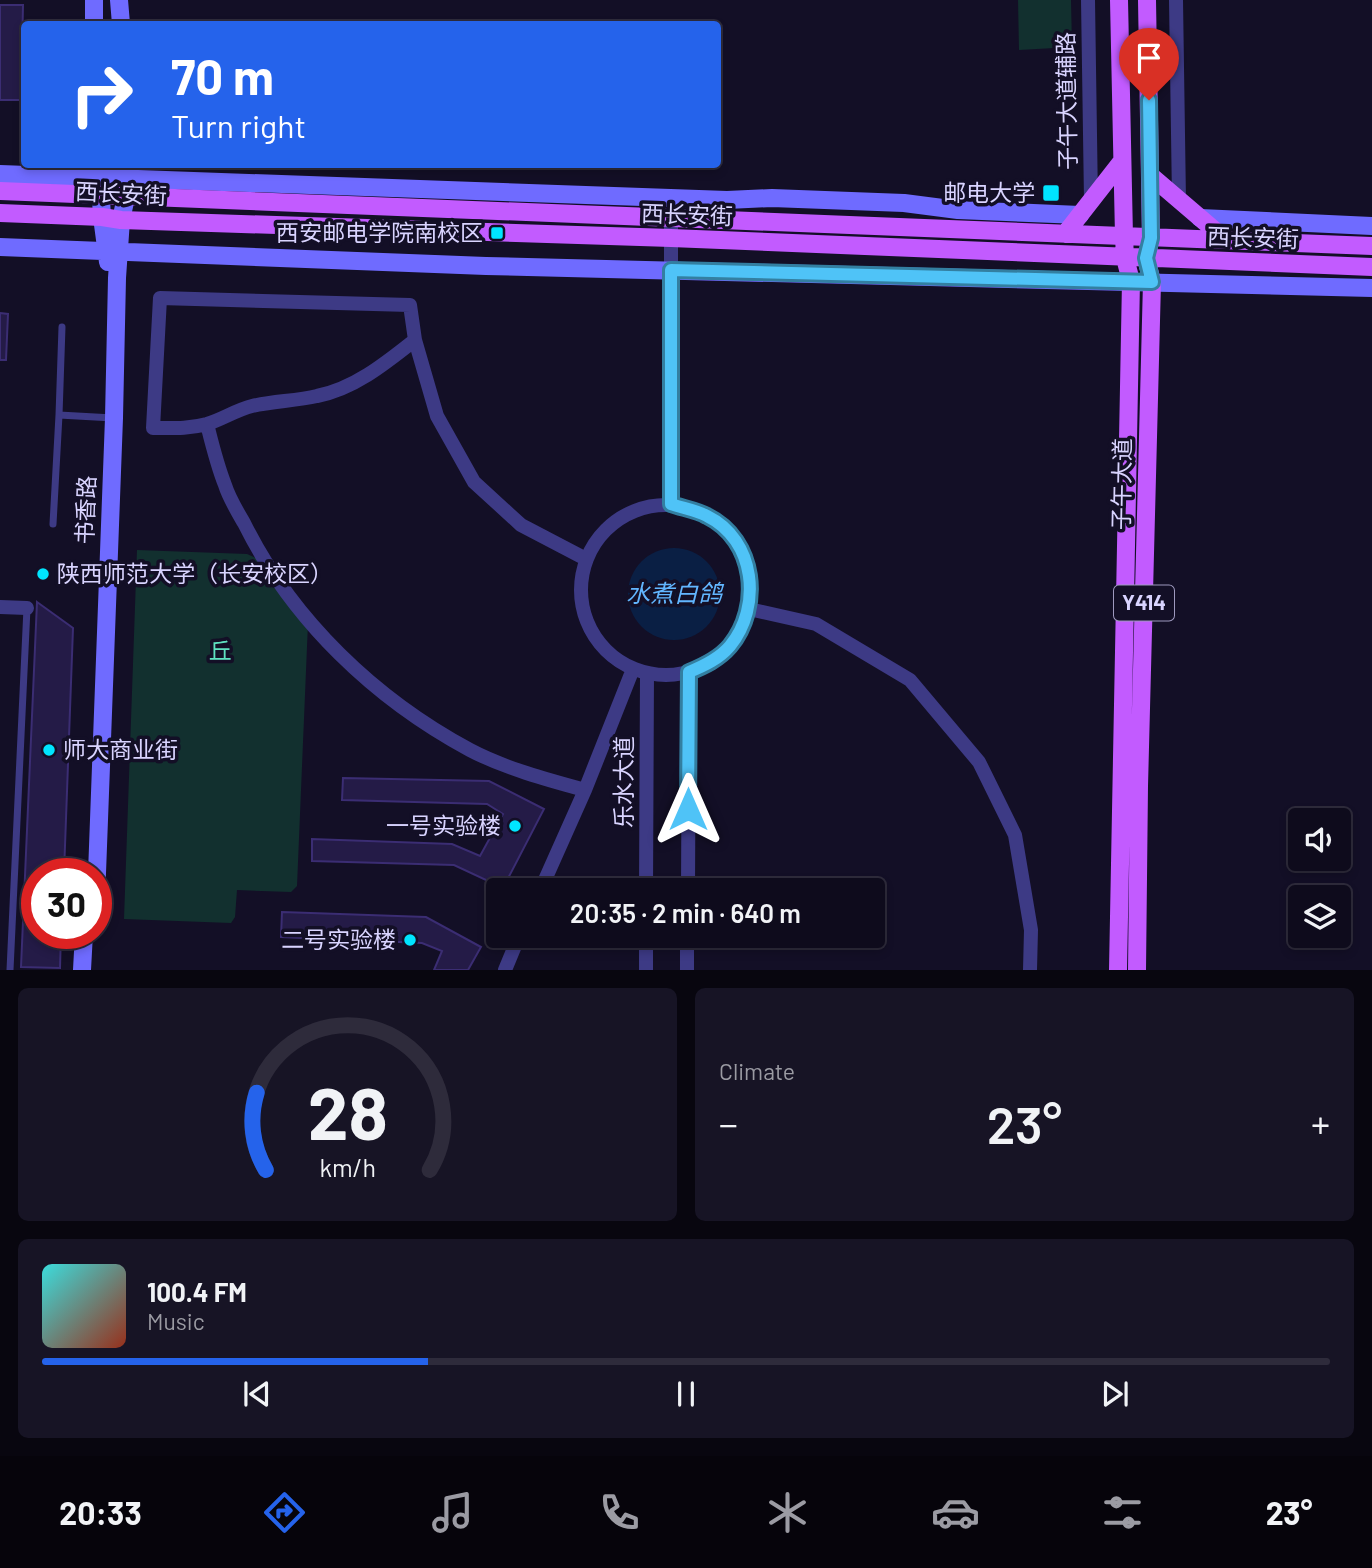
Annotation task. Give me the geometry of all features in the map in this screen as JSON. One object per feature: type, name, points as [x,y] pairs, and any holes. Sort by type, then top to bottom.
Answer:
[{"type":"main road","points":[[94,0],[94,21]]},
{"type":"main road","points":[[119,0],[121,21]]},
{"type":"main road","name":"子午大道","points":[[1118,970],[1131,281],[1125,258],[1124,236],[1119,0]]},
{"type":"main road","name":"子午大道","points":[[1138,970],[1139,786],[1152,282],[1146,258],[1151,238],[1147,0]]},
{"type":"main road","points":[[1065,234],[1122,161]]},
{"type":"main road","points":[[0,174],[100,179],[125,172],[714,200],[772,198],[904,203],[958,210],[1085,208]]},
{"type":"main road","name":"书香路","points":[[97,858],[113,252],[126,197],[125,172]]},
{"type":"main road","points":[[1150,175],[1226,240]]},
{"type":"main road","name":"西长安街","points":[[0,191],[100,179],[126,197],[1372,246]]},
{"type":"main road","name":"书香路","points":[[100,179],[102,217],[113,252]]},
{"type":"main road","name":"西长安街","points":[[0,213],[121,220],[671,238],[1372,267]]},
{"type":"main road","points":[[1200,218],[1372,226]]},
{"type":"main road","points":[[0,247],[671,270],[1372,288]]},
{"type":"main road","name":"书香路","points":[[87,858],[109,418]]},
{"type":"main road","points":[[82,970],[83,949]]},
{"type":"main road","points":[[94,970],[95,949]]},
{"type":"street","name":"子午大道辅路","points":[[1085,208],[1088,0]]},
{"type":"street","points":[[1176,0],[1179,200]]},
{"type":"street","points":[[671,219],[671,504]]},
{"type":"street","points":[[415,340],[369,374],[341,389],[319,396],[255,405],[207,424],[183,428],[153,428],[160,298],[410,305],[415,340],[437,416],[474,482],[521,525],[586,559]]},
{"type":"street","points":[[207,424],[225,488],[252,541],[275,578],[325,639],[391,701],[471,751],[542,778],[586,790]]},
{"type":"street","points":[[671,504],[707,516],[729,532],[744,555],[751,581],[749,609],[742,629],[728,648],[710,663],[689,672],[668,675],[640,671],[610,655],[593,635],[583,611],[580,584],[586,559],[602,534],[625,515],[653,506],[671,504]]},
{"type":"street","points":[[0,607],[27,608]]},
{"type":"street","points":[[749,609],[816,624],[909,680],[979,762],[1014,835],[1031,930],[1030,970]]},
{"type":"street","points":[[546,878],[640,671]]},
{"type":"street","name":"乐水大道","points":[[640,671],[646,878]]},
{"type":"street","points":[[688,878],[689,672]]},
{"type":"street","points":[[505,970],[515,948]]},
{"type":"street","points":[[646,948],[646,970]]},
{"type":"street","points":[[687,948],[687,970]]},
{"type":"lane","points":[[53,524],[62,327]]},
{"type":"lane","points":[[59,415],[109,418]]},
{"type":"lane","points":[[10,970],[27,608]]},
{"type":"green space","points":[[1018,0],[1071,0],[1072,47],[1019,50]]},
{"type":"green space","name":"丘","points":[[137,550],[247,554],[263,561],[308,623],[297,886],[291,892],[237,890],[235,917],[231,923],[124,919]]},
{"type":"water","name":"水煮白鸽","points":[[674,548],[700,556],[712,568],[720,594],[712,620],[700,632],[674,640],[648,632],[636,620],[628,594],[636,568],[648,556]]},
{"type":"building","points":[[0,5],[23,5],[21,100],[0,100]]},
{"type":"building","points":[[0,313],[8,314],[6,360],[0,360]]},
{"type":"building","name":"师大商业街","points":[[37,602],[73,628],[65,858],[26,858]]},
{"type":"building","name":"一号实验楼","points":[[343,778],[489,781],[544,809],[508,878],[486,880],[454,865],[312,861],[312,839],[452,844],[480,856],[503,814],[487,804],[342,800]]},
{"type":"building","name":"二号实验楼","points":[[282,912],[426,917],[481,947],[468,970],[434,970],[442,951],[422,943],[281,937]]},
{"type":"building","name":"师大商业街","points":[[22,949],[61,949],[60,968],[21,967]]},
{"type":"place","name":"邮电大学","points":[[1051,193]]},
{"type":"place","name":"西安邮电学院南校区","points":[[497,233]]},
{"type":"place","name":"陕西师范大学（长安校区）","points":[[43,574]]},
{"type":"place","name":"师大商业街","points":[[49,750]]},
{"type":"place","name":"一号实验楼","points":[[515,826]]},
{"type":"place","name":"二号实验楼","points":[[410,940]]},
{"type":"route","points":[[688,809],[689,672],[710,663],[728,648],[742,629],[749,609],[751,581],[744,555],[729,532],[707,516],[671,504],[671,270],[1152,282],[1146,258],[1151,238],[1149,100]]}]
